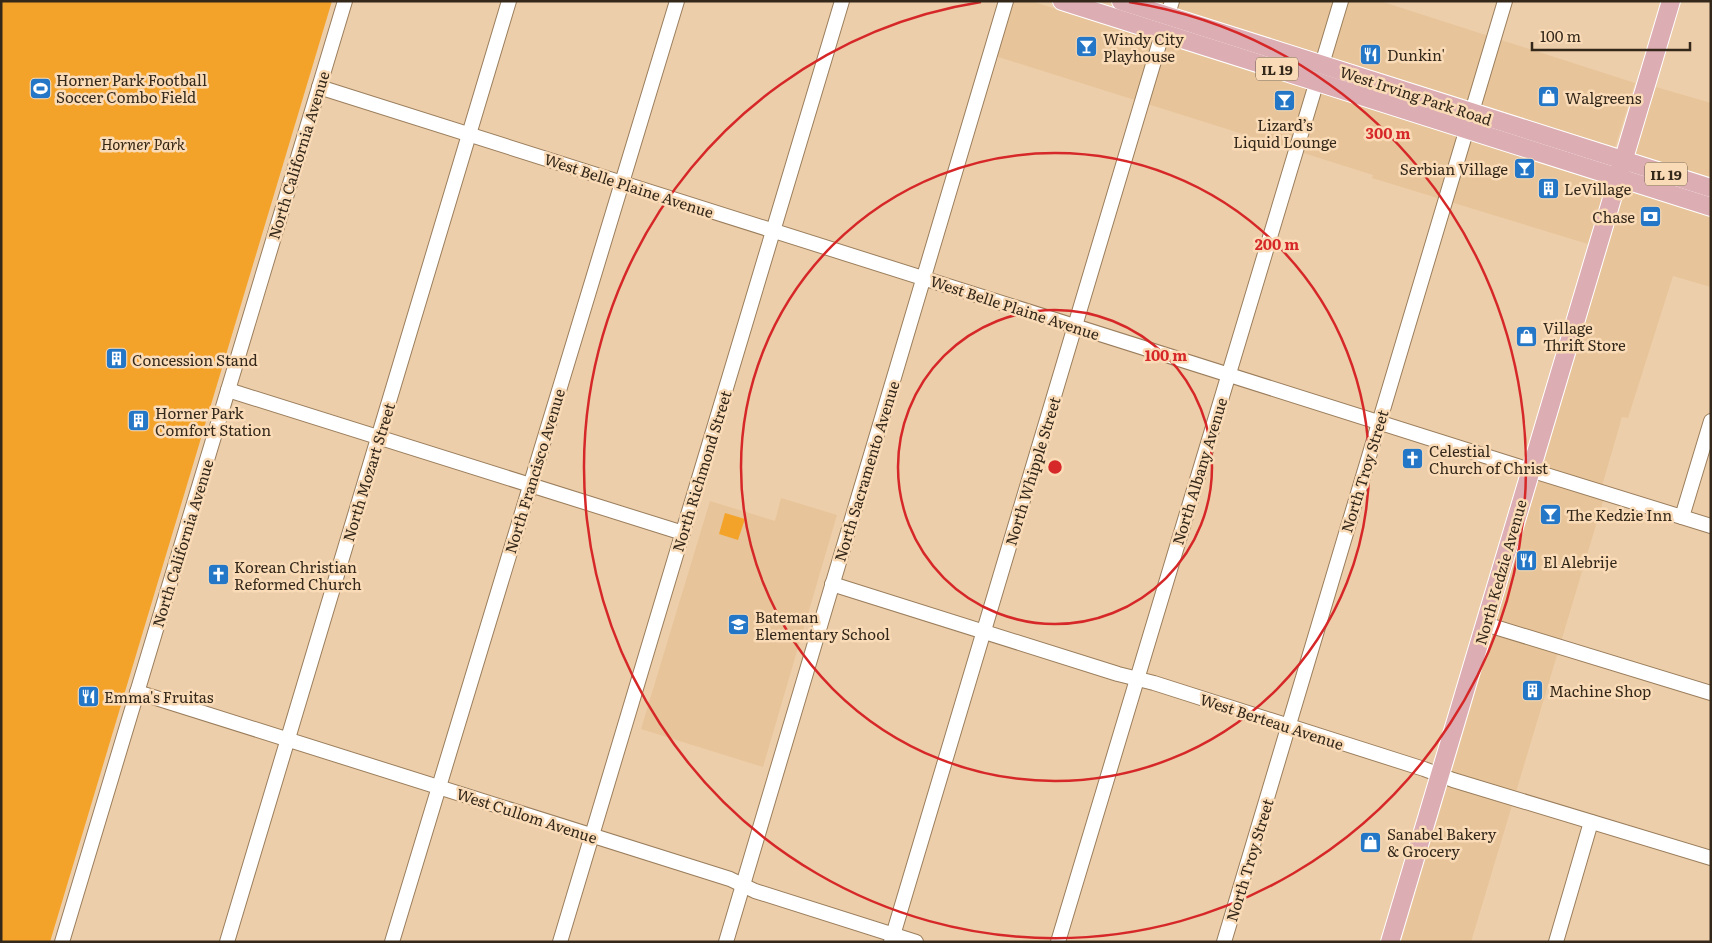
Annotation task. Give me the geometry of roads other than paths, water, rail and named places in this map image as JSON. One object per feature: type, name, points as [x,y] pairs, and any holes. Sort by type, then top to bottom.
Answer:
[{"type":"main road","name":"West Irving Park Road","points":[[1062,1],[1168,17],[1316,82],[1467,130],[1620,169],[1711,188]]},
{"type":"main road","name":"West Irving Park Road","points":[[1121,1],[1472,113],[1620,169],[1711,207]]},
{"type":"main road","name":"North Kedzie Avenue","points":[[1390,942],[1671,1]]},
{"type":"street","name":"North California Avenue","points":[[62,942],[345,1]]},
{"type":"street","name":"North Mozart Street","points":[[227,942],[509,1]]},
{"type":"street","name":"North Francisco Avenue","points":[[392,942],[677,1]]},
{"type":"street","name":"North Richmond Street","points":[[560,942],[842,1]]},
{"type":"street","name":"North Sacramento Avenue","points":[[726,942],[1006,1]]},
{"type":"street","name":"North Albany Avenue","points":[[1058,942],[1340,1]]},
{"type":"street","name":"North Troy Street","points":[[1224,942],[1506,1]]},
{"type":"street","name":"North Whipple Street","points":[[892,938],[1168,17]]},
{"type":"street","name":"West Belle Plaine Avenue","points":[[319,87],[1530,471],[1711,526]]},
{"type":"street","points":[[228,390],[683,533]]},
{"type":"street","points":[[1682,517],[1711,421]]},
{"type":"street","name":"West Berteau Avenue","points":[[832,584],[1711,858]]},
{"type":"street","points":[[1485,624],[1711,693]]},
{"type":"street","name":"West Cullom Avenue","points":[[137,692],[730,879],[755,891],[892,938],[916,942]]},
{"type":"street","points":[[1556,942],[1592,822]]},
{"type":"place","name":"Windy City Playhouse","points":[[1087,47]]},
{"type":"place","name":"Dunkin'","points":[[1371,54]]},
{"type":"place","name":"Horner Park Football Soccer Combo Field","points":[[40,88]]},
{"type":"place","name":"Walgreens","points":[[1549,97]]},
{"type":"place","name":"Lizard’s Liquid Lounge","points":[[1285,101]]},
{"type":"place","name":"Serbian Village","points":[[1524,168]]},
{"type":"place","name":"LeVillage","points":[[1548,188]]},
{"type":"place","name":"Chase","points":[[1651,216]]},
{"type":"place","name":"Village Thrift Store","points":[[1527,336]]},
{"type":"place","name":"Concession Stand","points":[[116,359]]},
{"type":"place","name":"Horner Park Comfort Station","points":[[139,421]]},
{"type":"place","name":"Celestial Church of Christ","points":[[1413,459]]},
{"type":"place","name":"The Kedzie Inn","points":[[1550,514]]},
{"type":"place","name":"El Alebrije","points":[[1527,561]]},
{"type":"place","name":"Korean Christian Reformed Church","points":[[218,575]]},
{"type":"place","name":"Bateman Elementary School","points":[[739,625]]},
{"type":"place","name":"Machine Shop","points":[[1533,690]]},
{"type":"place","name":"Emma's Fruitas","points":[[88,696]]},
{"type":"place","name":"Sanabel Bakery & Grocery","points":[[1371,842]]},
{"type":"park label","name":"Horner Park","points":[[143,143]]}]
